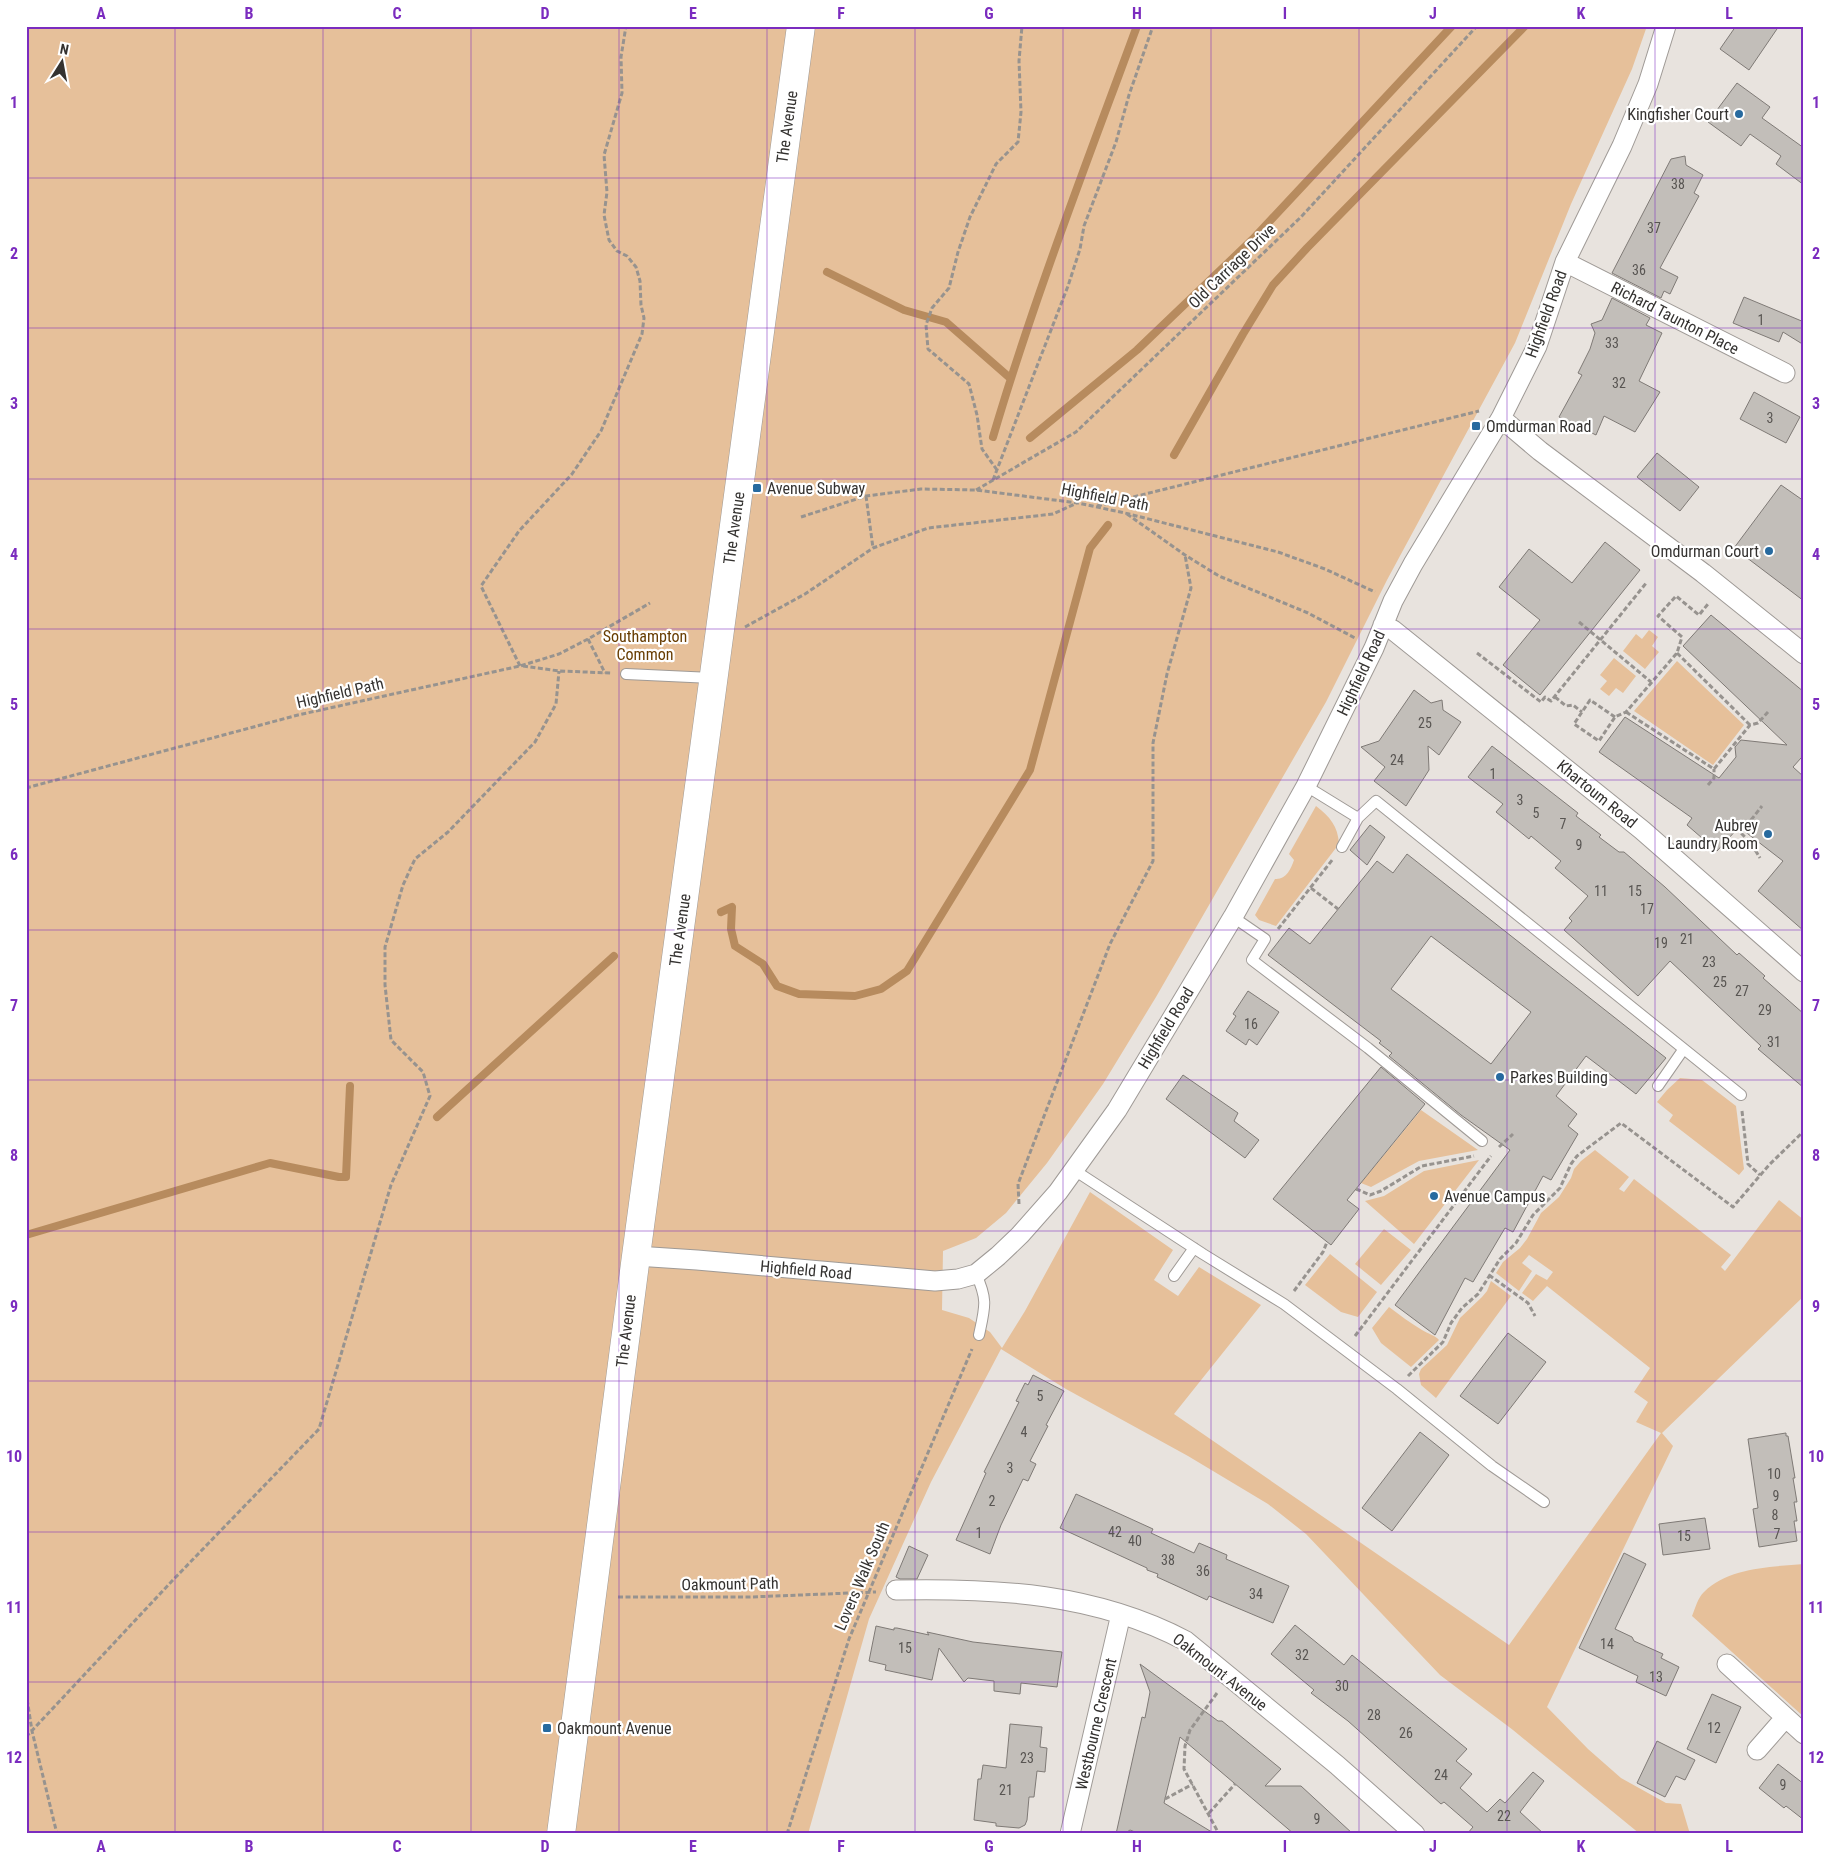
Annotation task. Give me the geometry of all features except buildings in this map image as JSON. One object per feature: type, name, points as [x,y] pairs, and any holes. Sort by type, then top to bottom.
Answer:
[{"type":"main road","name":"The Avenue","points":[[561,1834],[636,1256],[801,26]]},
{"type":"street","name":"Highfield Road","points":[[636,1256],[935,1281],[958,1279],[976,1274],[998,1256],[1020,1235],[1058,1192],[1117,1110],[1232,917],[1306,786],[1374,648],[1393,601],[1413,564],[1501,418],[1537,346],[1565,262],[1622,146],[1648,84],[1666,26]]},
{"type":"street","name":"Richard Taunton Place","points":[[1565,262],[1785,372]]},
{"type":"street","points":[[1501,418],[1540,451],[1702,573],[1804,654]]},
{"type":"street","name":"Khartoum Road","points":[[1383,625],[1393,630],[1642,830],[1804,972]]},
{"type":"street","name":"Oakmount Avenue","points":[[896,1590],[962,1589],[1070,1600],[1121,1614],[1165,1630],[1186,1641],[1338,1765],[1415,1834]]},
{"type":"street","name":"Westbourne Crescent","points":[[1070,1834],[1121,1614]]},
{"type":"street","points":[[1727,1664],[1804,1734]]},
{"type":"street","points":[[1757,1750],[1785,1718]]},
{"type":"lane","points":[[626,674],[714,678]]},
{"type":"lane","points":[[1306,786],[1358,818]]},
{"type":"lane","points":[[1342,847],[1358,818],[1376,801],[1741,1095]]},
{"type":"lane","points":[[1232,917],[1265,939],[1252,960],[1368,1048],[1482,1141]]},
{"type":"lane","points":[[1658,1086],[1683,1050]]},
{"type":"lane","points":[[1074,1170],[1284,1304],[1346,1349],[1492,1466],[1544,1502]]},
{"type":"lane","points":[[1174,1276],[1194,1248]]},
{"type":"lane","points":[[976,1274],[984,1291],[985,1303],[979,1335]]},
{"type":"path","points":[[626,26],[621,56],[622,93],[604,154],[607,192],[604,215],[609,240],[617,251],[627,256],[636,268],[640,281],[644,324],[642,334],[601,431],[572,474],[519,531],[480,586],[520,666],[559,671],[626,674]]},
{"type":"path","points":[[997,470],[982,449],[977,415],[968,384],[928,349],[926,325],[932,308],[949,288],[958,252],[970,218],[996,164],[1018,142],[1021,112],[1019,61],[1022,26]]},
{"type":"path","points":[[992,482],[1068,286],[1080,249],[1084,226],[1116,142],[1129,95],[1153,26]]},
{"type":"path","name":"Old Carriage Drive","points":[[976,490],[1076,432],[1301,217],[1477,26]]},
{"type":"path","points":[[1096,506],[1479,411],[1489,412],[1501,418]]},
{"type":"path","name":"Highfield Path","points":[[802,517],[866,496],[921,489],[976,490],[1078,503],[1278,552],[1359,584],[1393,601]]},
{"type":"path","points":[[866,496],[873,548]]},
{"type":"path","points":[[719,636],[752,625],[805,594],[873,548],[928,528],[1053,514],[1078,503]]},
{"type":"path","points":[[1125,513],[1219,576],[1308,613],[1374,648]]},
{"type":"path","points":[[1020,1235],[1018,1184],[1110,944],[1153,862],[1153,743],[1167,674],[1191,588],[1185,555]]},
{"type":"path","points":[[1477,653],[1541,702],[1545,697],[1551,702],[1647,582]]},
{"type":"path","points":[[1615,717],[1590,700],[1574,724],[1599,741],[1615,717],[1626,712],[1677,653],[1682,637],[1658,616],[1676,596],[1699,615]]},
{"type":"path","name":"Highfield Path","points":[[26,788],[298,715],[520,666],[559,654],[650,603]]},
{"type":"path","points":[[1579,622],[1652,682]]},
{"type":"path","points":[[588,639],[605,673]]},
{"type":"path","points":[[1677,653],[1750,725]]},
{"type":"path","points":[[26,1737],[319,1428],[391,1185],[430,1096],[423,1072],[391,1040],[385,985],[385,947],[402,885],[415,859],[448,832],[535,742],[556,704],[559,671]]},
{"type":"path","points":[[1555,697],[1566,706],[1573,705],[1582,712]]},
{"type":"path","points":[[1626,712],[1714,770]]},
{"type":"path","points":[[1708,785],[1714,778],[1714,770],[1750,725],[1758,723],[1768,712]]},
{"type":"path","points":[[1760,858],[1742,833],[1762,806]]},
{"type":"path","points":[[1751,820],[1756,823]]},
{"type":"path","points":[[1265,939],[1278,929],[1342,847]]},
{"type":"path","points":[[1311,888],[1338,909]]},
{"type":"path","points":[[1741,1095],[1748,1164],[1760,1175]]},
{"type":"path","points":[[1397,1389],[1415,1368],[1443,1342],[1451,1323],[1462,1308],[1478,1294],[1500,1259],[1516,1244],[1533,1215],[1560,1188],[1571,1164],[1577,1156],[1621,1123],[1733,1208],[1760,1175],[1804,1131]]},
{"type":"path","points":[[1346,1349],[1494,1152],[1513,1134]]},
{"type":"path","points":[[1485,1153],[1494,1152]]},
{"type":"path","points":[[1356,1189],[1370,1195],[1380,1192],[1422,1166],[1476,1155]]},
{"type":"path","points":[[1284,1304],[1323,1252],[1327,1242]]},
{"type":"path","points":[[1489,1276],[1528,1303],[1535,1316]]},
{"type":"path","name":"Lovers Walk South","points":[[787,1834],[849,1640],[979,1335]]},
{"type":"path","name":"Oakmount Path","points":[[592,1595],[627,1597],[750,1597],[868,1593]]},
{"type":"path","points":[[1219,1834],[1184,1769],[1185,1746],[1190,1730],[1229,1677]]},
{"type":"path","points":[[26,1692],[32,1731],[57,1834]]},
{"type":"path","points":[[1165,1799],[1192,1784]]},
{"type":"path","points":[[1209,1813],[1235,1784]]},
{"type":"green space","name":"Southampton Common","points":[[26,26],[1647,26],[1632,69],[1571,204],[1515,343],[1387,580],[1326,702],[1156,997],[1103,1084],[1047,1163],[1006,1213],[976,1238],[943,1251],[942,1310],[969,1318],[990,1332],[1002,1348],[1025,1311],[1090,1192],[1173,1250],[1154,1280],[1178,1296],[1199,1267],[1261,1305],[1174,1414],[1509,1645],[1661,1433],[1636,1422],[1648,1402],[1634,1392],[1650,1368],[1547,1286],[1533,1301],[1522,1293],[1536,1274],[1547,1280],[1553,1272],[1529,1255],[1522,1263],[1532,1271],[1519,1291],[1496,1273],[1503,1262],[1520,1248],[1527,1239],[1541,1213],[1559,1197],[1571,1178],[1574,1169],[1595,1150],[1629,1177],[1619,1189],[1624,1192],[1634,1179],[1731,1255],[1721,1267],[1725,1271],[1779,1200],[1804,1220],[1804,1296],[1662,1433],[1673,1446],[1547,1707],[1588,1749],[1621,1778],[1666,1803],[1681,1804],[1690,1834],[1640,1834],[1513,1730],[1440,1675],[1306,1534],[1268,1504],[1188,1456],[1066,1389],[1001,1349],[931,1482],[869,1619],[808,1834],[26,1834]]},
{"type":"green space","points":[[1649,630],[1658,637],[1652,646],[1659,652],[1645,669],[1623,651],[1636,634],[1642,639]]},
{"type":"green space","points":[[1614,658],[1636,676],[1623,693],[1616,688],[1609,696],[1600,689],[1607,681],[1600,675]]},
{"type":"green space","points":[[1677,661],[1744,725],[1713,765],[1634,711]]},
{"type":"green space","points":[[1316,806],[1332,822],[1337,832],[1339,844],[1276,926],[1259,920],[1255,915],[1275,879],[1282,878],[1290,870],[1294,860],[1289,854]]},
{"type":"green space","points":[[1680,1078],[1702,1080],[1736,1106],[1744,1169],[1739,1175],[1669,1121],[1673,1115],[1657,1102]]},
{"type":"green space","points":[[1421,1110],[1478,1150],[1419,1161],[1371,1187],[1361,1183]]},
{"type":"green space","points":[[1479,1160],[1414,1244],[1365,1201],[1384,1196],[1424,1171]]},
{"type":"green space","points":[[1384,1229],[1411,1250],[1381,1285],[1355,1264]]},
{"type":"green space","points":[[1330,1254],[1377,1292],[1358,1317],[1341,1312],[1305,1285]]},
{"type":"green space","points":[[1491,1281],[1511,1296],[1436,1398],[1421,1385],[1419,1374],[1421,1369],[1447,1345],[1460,1318],[1482,1297]]},
{"type":"green space","points":[[1389,1307],[1413,1325],[1439,1340],[1411,1367],[1381,1343],[1372,1328]]},
{"type":"green space","points":[[1804,1564],[1804,1717],[1692,1616],[1702,1594],[1726,1577],[1751,1570]]},
{"type":"waterway","points":[[993,437],[1043,282],[1137,26]]},
{"type":"waterway","points":[[1030,438],[1137,350],[1253,239],[1452,26]]},
{"type":"waterway","points":[[1174,455],[1273,285],[1525,26]]},
{"type":"waterway","points":[[827,272],[904,310],[946,322],[1010,378]]},
{"type":"waterway","points":[[721,912],[732,907],[731,929],[735,946],[763,964],[777,986],[799,994],[855,996],[881,989],[907,971],[1030,770],[1090,548],[1108,525]]},
{"type":"waterway","points":[[437,1117],[614,956]]},
{"type":"waterway","points":[[26,1235],[270,1163],[346,1177],[350,1086]]},
{"type":"place","name":"Kingfisher Court","points":[[1739,114]]},
{"type":"place","name":"Omdurman Road","points":[[1476,426]]},
{"type":"place","name":"Avenue Subway","points":[[757,488]]},
{"type":"place","name":"Omdurman Court","points":[[1769,551]]},
{"type":"place","name":"Aubrey Laundry Room","points":[[1768,834]]},
{"type":"place","name":"Parkes Building","points":[[1500,1077]]},
{"type":"place","name":"Avenue Campus","points":[[1434,1196]]},
{"type":"place","name":"Oakmount Avenue","points":[[547,1728]]}]
